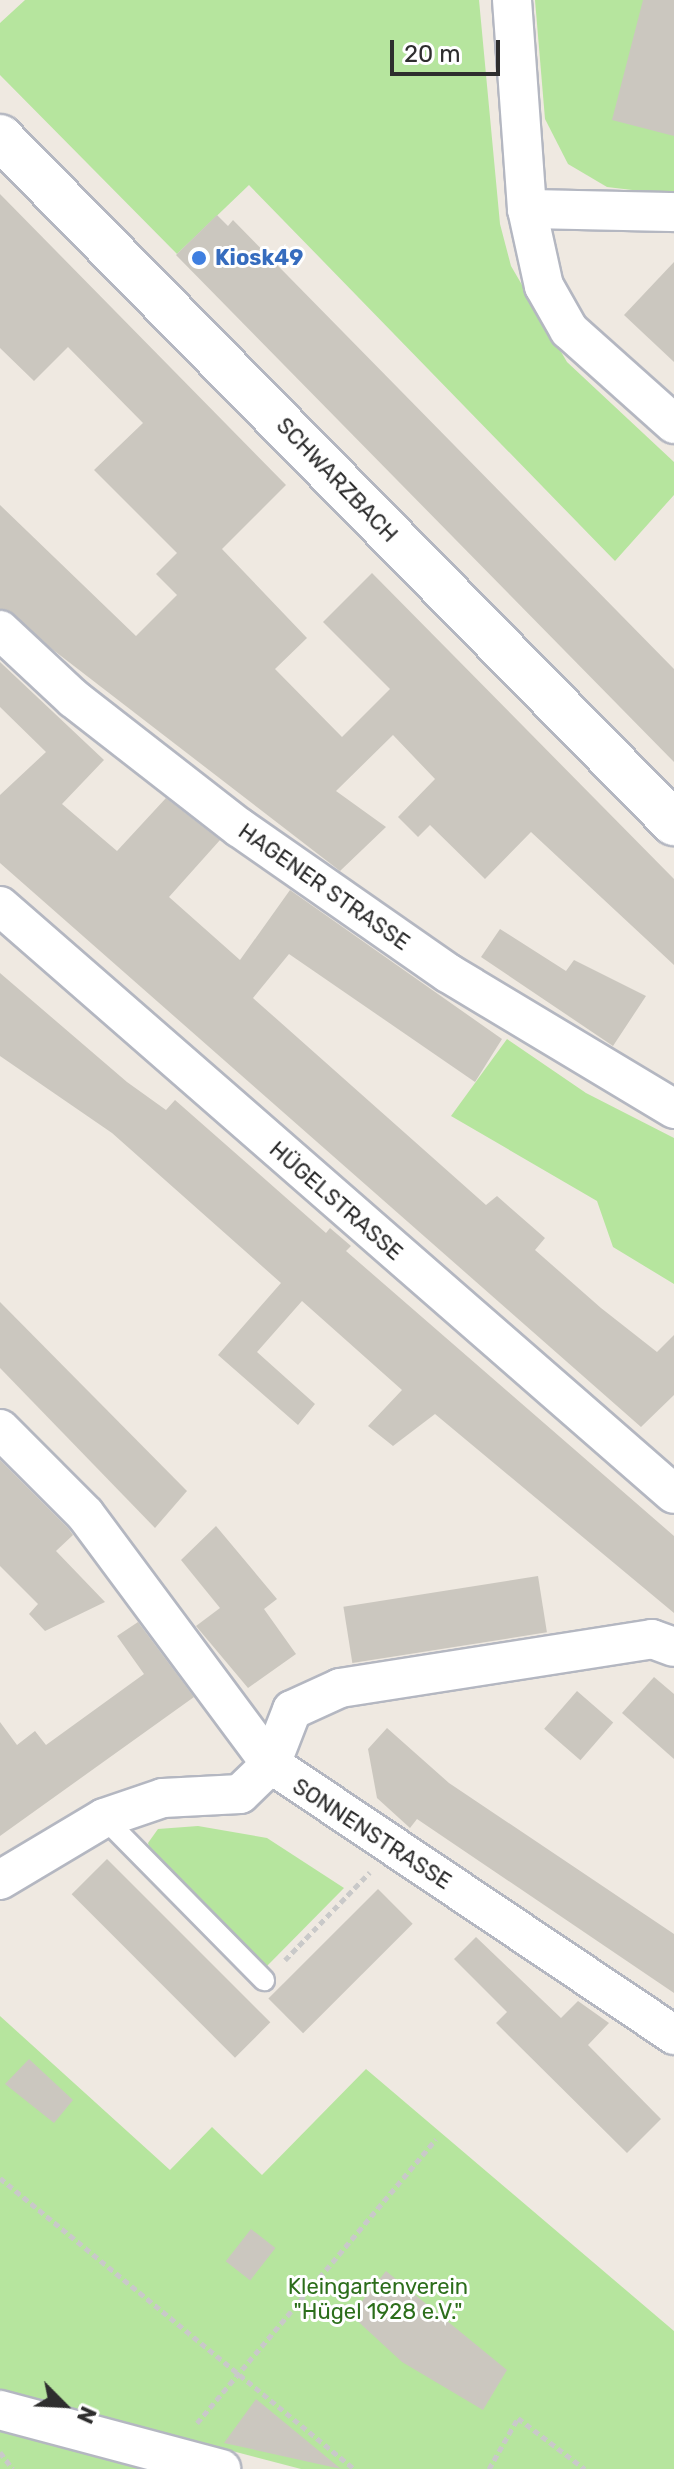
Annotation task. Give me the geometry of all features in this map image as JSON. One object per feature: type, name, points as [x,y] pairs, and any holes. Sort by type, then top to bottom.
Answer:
[{"type":"street","points":[[512,0],[527,209],[544,286],[569,330],[674,424]]},
{"type":"street","name":"SCHWARZBACH","points":[[0,137],[674,823]]},
{"type":"street","points":[[527,209],[674,212]]},
{"type":"street","name":"HAGENER STRASSE","points":[[0,630],[85,708],[240,828],[448,973],[674,1109]]},
{"type":"street","name":"HÜGELSTRASSE","points":[[0,906],[674,1494]]},
{"type":"street","name":"SONNENSTRASSE","points":[[0,1429],[85,1514],[271,1764],[674,2035]]},
{"type":"street","points":[[0,1880],[104,1818],[163,1798],[240,1794],[271,1764],[292,1710],[340,1688],[652,1639],[674,1647]]},
{"type":"street","points":[[0,2410],[221,2469]]},
{"type":"lane","points":[[104,1818],[264,1980]]},
{"type":"path","points":[[264,1980],[357,1889]]},
{"type":"path","points":[[170,2457],[235,2375],[436,2139]]},
{"type":"path","points":[[0,2178],[235,2375],[354,2469]]},
{"type":"path","points":[[489,2469],[518,2418],[585,2469]]},
{"type":"path","points":[[0,2452],[13,2469]]},
{"type":"green space","points":[[25,0],[479,0],[500,224],[511,266],[567,362],[674,462],[674,495],[615,561],[249,185],[177,254],[0,75],[0,23]]},
{"type":"green space","points":[[535,0],[674,0],[674,195],[607,187],[568,164],[545,119]]},
{"type":"green space","points":[[507,1039],[586,1093],[674,1138],[674,1284],[613,1247],[597,1201],[451,1116]]},
{"type":"green space","points":[[198,1826],[267,1838],[344,1888],[266,1967],[151,1852],[148,1843],[158,1829]]},
{"type":"green space","name":"Kleingartenverein \"Hügel 1928 e.V.\"","points":[[0,2016],[170,2170],[212,2127],[262,2175],[366,2069],[674,2331],[674,2469],[301,2469],[0,2390]]},
{"type":"green space","points":[[0,2421],[174,2469],[0,2469]]},
{"type":"building","points":[[643,0],[674,0],[674,136],[612,120]]},
{"type":"building","points":[[0,194],[286,485],[222,549],[307,638],[275,669],[342,737],[390,689],[323,622],[372,573],[674,879],[674,965],[531,832],[485,879],[430,825],[418,837],[398,817],[435,779],[393,735],[336,791],[386,827],[340,871],[0,609],[0,505],[136,636],[177,595],[156,574],[177,553],[94,470],[143,423],[68,347],[34,381],[0,348]]},
{"type":"building","points":[[217,215],[228,226],[233,220],[674,669],[674,762],[176,255]]},
{"type":"building","points":[[674,262],[674,362],[624,315]]},
{"type":"building","points":[[0,662],[104,760],[62,804],[117,851],[166,798],[220,840],[169,897],[240,960],[290,890],[502,1039],[475,1082],[289,954],[253,998],[486,1205],[497,1196],[545,1238],[535,1250],[601,1308],[657,1352],[674,1335],[674,1395],[641,1427],[0,863],[0,795],[46,752],[0,707]]},
{"type":"building","points":[[500,929],[566,971],[574,960],[646,996],[613,1046],[481,957]]},
{"type":"building","points":[[0,973],[127,1082],[166,1110],[175,1100],[326,1233],[330,1228],[351,1246],[346,1251],[674,1536],[674,1613],[435,1414],[393,1446],[368,1426],[402,1390],[302,1301],[257,1352],[315,1404],[298,1425],[218,1355],[281,1283],[112,1133],[0,1056]]},
{"type":"building","points":[[0,1302],[187,1491],[155,1528],[0,1368]]},
{"type":"building","points":[[0,1460],[68,1528],[73,1535],[56,1551],[105,1602],[45,1631],[29,1614],[38,1604],[0,1566]]},
{"type":"building","points":[[216,1526],[277,1599],[264,1609],[296,1654],[248,1688],[196,1626],[220,1608],[181,1560]]},
{"type":"building","points":[[538,1576],[547,1632],[352,1663],[343,1607]]},
{"type":"building","points":[[138,1622],[194,1697],[0,1836],[0,1722],[17,1745],[35,1731],[46,1745],[144,1674],[117,1636]]},
{"type":"building","points":[[654,1677],[674,1694],[674,1759],[622,1713]]},
{"type":"building","points":[[577,1691],[613,1722],[580,1760],[544,1729]]},
{"type":"building","points":[[387,1728],[449,1783],[674,1934],[674,1993],[417,1819],[410,1828],[377,1798],[368,1749]]},
{"type":"building","points":[[107,1859],[270,2022],[235,2058],[72,1894]]},
{"type":"building","points":[[378,1889],[413,1924],[303,2033],[268,1999]]},
{"type":"building","points":[[476,1937],[561,2018],[578,2001],[609,2023],[588,2045],[661,2119],[627,2153],[496,2023],[507,2012],[454,1959]]},
{"type":"building","points":[[29,2059],[73,2100],[54,2123],[5,2084]]},
{"type":"building","points":[[251,2229],[275,2248],[250,2280],[226,2261]]},
{"type":"building","points":[[386,2271],[507,2370],[483,2410],[402,2362],[351,2315]]},
{"type":"building","points":[[256,2399],[341,2469],[224,2443]]},
{"type":"place","name":"Kiosk49","points":[[199,258]]}]
